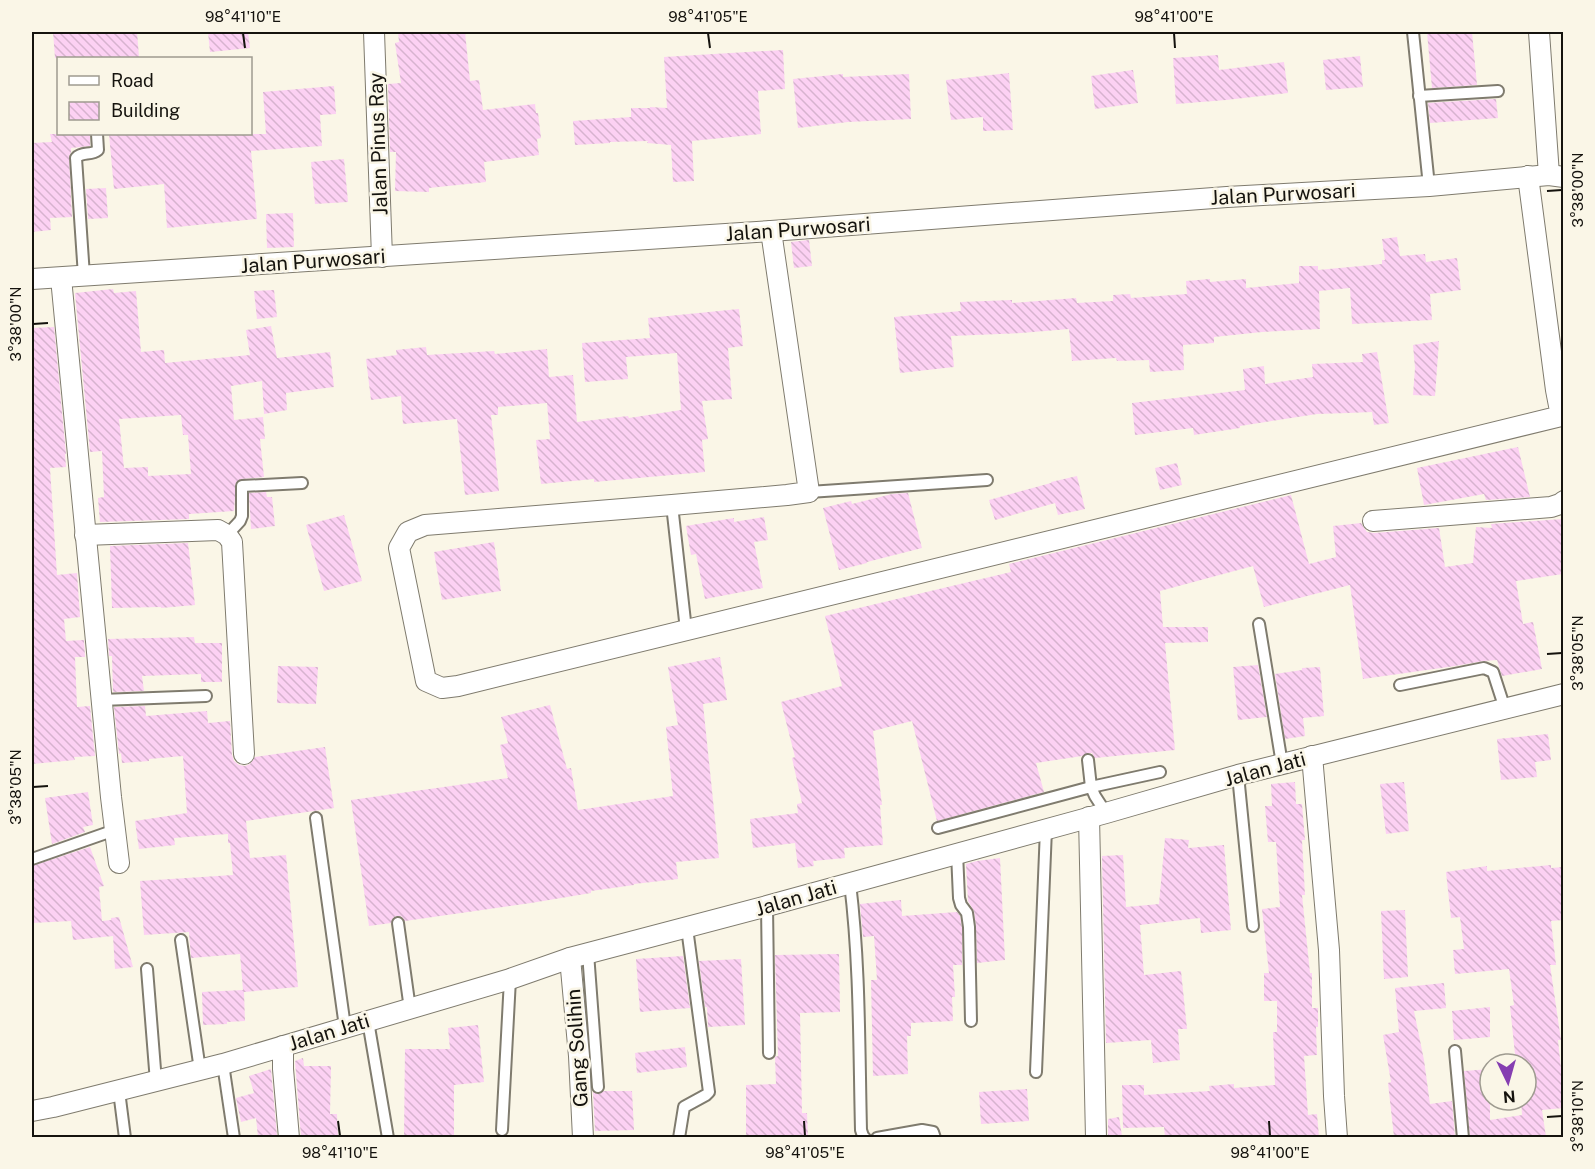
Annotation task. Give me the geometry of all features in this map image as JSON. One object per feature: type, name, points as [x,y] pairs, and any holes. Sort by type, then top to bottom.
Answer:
[{"type":"street","name":"Jalan Pinus Ray","points":[[374,32],[382,257]]},
{"type":"street","points":[[1539,32],[1556,176]]},
{"type":"street","name":"Jalan Purwosari","points":[[32,279],[771,231],[1227,197],[1429,186],[1528,176],[1556,176]]},
{"type":"street","points":[[771,231],[809,492],[425,525],[408,532],[399,548],[426,681],[442,688],[459,686],[686,630],[1562,423],[1528,176]]},
{"type":"street","points":[[61,278],[101,700],[119,862]]},
{"type":"street","points":[[1373,521],[1551,507],[1563,501]]},
{"type":"street","points":[[85,534],[218,530],[227,535],[232,542],[244,754]]},
{"type":"street","name":"Jalan Jati","points":[[32,1111],[223,1064],[510,979],[579,955],[687,928],[1238,775],[1563,694]]},
{"type":"street","points":[[1312,756],[1329,950],[1337,1137]]},
{"type":"street","points":[[1096,1137],[1097,815]]},
{"type":"street","name":"Gang Solihin","points":[[579,955],[579,1056],[583,1137]]},
{"type":"street","points":[[283,1046],[289,1137]]},
{"type":"lane","points":[[1413,32],[1429,186]]},
{"type":"lane","points":[[1419,96],[1498,91]]},
{"type":"lane","points":[[84,276],[76,158],[81,154],[95,153],[98,150],[97,135]]},
{"type":"lane","points":[[809,492],[987,480]]},
{"type":"lane","points":[[227,535],[242,516],[242,486],[302,483]]},
{"type":"lane","points":[[672,505],[686,630]]},
{"type":"lane","points":[[1259,624],[1282,764]]},
{"type":"lane","points":[[1400,684],[1484,668],[1493,672],[1505,709]]},
{"type":"lane","points":[[101,700],[206,696]]},
{"type":"lane","points":[[1088,760],[1097,815]]},
{"type":"lane","points":[[938,828],[1091,786],[1160,772]]},
{"type":"lane","points":[[1238,775],[1253,926]]},
{"type":"lane","points":[[316,818],[345,1027]]},
{"type":"lane","points":[[1036,1072],[1046,829]]},
{"type":"lane","points":[[32,859],[115,830]]},
{"type":"lane","points":[[957,853],[959,898],[967,913],[969,927],[971,1021]]},
{"type":"lane","points":[[850,883],[859,1012],[861,1130],[863,1136],[866,1137]]},
{"type":"lane","points":[[767,906],[769,1053]]},
{"type":"lane","points":[[398,923],[410,1009]]},
{"type":"lane","points":[[679,1137],[684,1107],[709,1092],[687,928]]},
{"type":"lane","points":[[181,940],[200,1070]]},
{"type":"lane","points":[[579,955],[598,1087]]},
{"type":"lane","points":[[147,969],[156,1082]]},
{"type":"lane","points":[[502,1130],[510,979]]},
{"type":"lane","points":[[368,1021],[388,1137]]},
{"type":"lane","points":[[1455,1051],[1463,1137]]},
{"type":"lane","points":[[223,1064],[234,1137]]},
{"type":"lane","points":[[118,1091],[125,1137]]},
{"type":"lane","points":[[878,1137],[922,1130],[933,1132],[936,1137]]},
{"type":"building","points":[[53,32],[137,32],[139,57],[55,58]]},
{"type":"building","points":[[208,32],[248,32],[250,48],[210,52]]},
{"type":"building","points":[[398,32],[465,32],[470,81],[479,80],[483,110],[535,104],[541,138],[537,139],[539,155],[484,162],[486,182],[429,188],[429,192],[395,191],[396,152],[390,152],[388,84],[401,83],[395,43],[399,42]]},
{"type":"building","points":[[1427,32],[1472,32],[1477,85],[1432,88]]},
{"type":"building","points":[[783,50],[785,89],[758,91],[761,134],[692,141],[694,181],[673,182],[671,145],[647,143],[648,141],[575,145],[573,121],[631,117],[631,108],[667,108],[664,57]]},
{"type":"building","points":[[1218,55],[1219,70],[1284,62],[1288,93],[1176,104],[1173,58]]},
{"type":"building","points":[[1360,56],[1363,87],[1326,90],[1323,60]]},
{"type":"building","points":[[1133,70],[1138,103],[1095,109],[1091,76]]},
{"type":"building","points":[[1009,73],[1013,130],[983,131],[983,117],[951,120],[946,80]]},
{"type":"building","points":[[843,74],[843,77],[909,74],[911,119],[848,122],[798,128],[793,79]]},
{"type":"building","points":[[334,86],[336,114],[320,115],[322,146],[251,151],[257,219],[167,228],[164,184],[114,189],[109,135],[266,134],[263,92]]},
{"type":"building","points":[[1496,99],[1498,118],[1430,123],[1428,103]]},
{"type":"building","points":[[50,134],[90,135],[90,146],[71,148],[69,156],[72,217],[50,218],[51,230],[32,232],[32,143],[52,142]]},
{"type":"building","points":[[344,159],[348,202],[315,204],[311,162]]},
{"type":"building","points":[[106,188],[108,218],[88,219],[86,189]]},
{"type":"building","points":[[293,213],[294,247],[267,248],[266,214]]},
{"type":"building","points":[[1397,237],[1400,256],[1425,254],[1426,262],[1457,258],[1461,290],[1430,294],[1432,320],[1352,324],[1350,288],[1319,291],[1320,329],[1214,337],[1214,343],[1183,345],[1184,370],[1150,372],[1149,360],[1117,361],[1116,358],[1072,361],[1069,329],[951,336],[954,367],[900,373],[894,317],[961,311],[960,302],[1012,300],[1012,303],[1076,298],[1077,303],[1113,301],[1113,295],[1130,294],[1131,298],[1187,294],[1186,281],[1246,279],[1246,288],[1299,283],[1299,266],[1318,266],[1318,270],[1382,264],[1382,260],[1385,260],[1382,239]]},
{"type":"building","points":[[809,240],[812,266],[794,268],[791,242]]},
{"type":"building","points":[[113,289],[114,293],[136,291],[141,352],[164,350],[165,363],[250,355],[246,330],[271,326],[277,358],[330,352],[334,387],[286,393],[287,410],[264,414],[262,381],[231,386],[234,420],[263,417],[265,439],[260,439],[264,477],[242,479],[236,482],[234,511],[189,514],[189,519],[100,522],[98,498],[104,497],[102,451],[90,452],[75,293]],"holes":[[[181,415],[183,435],[188,435],[191,474],[148,476],[148,467],[124,468],[119,419]]]},
{"type":"building","points":[[274,290],[277,317],[257,319],[254,291]]},
{"type":"building","points":[[739,309],[743,346],[728,348],[732,399],[702,401],[708,439],[702,440],[705,472],[594,482],[594,479],[541,484],[536,440],[550,439],[547,403],[498,407],[498,415],[491,415],[499,491],[465,495],[457,419],[403,424],[401,396],[371,400],[366,359],[397,355],[396,350],[426,347],[427,355],[494,351],[495,354],[547,349],[549,377],[573,375],[577,422],[628,416],[629,418],[681,410],[677,353],[626,357],[628,379],[585,382],[582,343],[650,338],[648,318]]},
{"type":"building","points":[[54,327],[66,454],[66,467],[50,468],[57,575],[77,573],[80,617],[64,619],[66,641],[84,640],[85,657],[75,657],[77,707],[90,706],[95,756],[32,764],[32,328]]},
{"type":"building","points":[[1439,341],[1435,396],[1413,395],[1415,368],[1413,345]]},
{"type":"building","points":[[1377,352],[1389,423],[1374,425],[1372,412],[1317,414],[1194,435],[1193,428],[1135,435],[1132,403],[1245,390],[1243,369],[1264,366],[1265,384],[1313,377],[1312,364],[1363,362],[1362,354]]},
{"type":"building","points":[[1518,447],[1530,497],[1486,500],[1484,494],[1424,505],[1417,468]]},
{"type":"building","points":[[1177,463],[1182,485],[1160,490],[1155,468]]},
{"type":"building","points":[[1077,476],[1085,509],[1058,515],[1055,503],[995,520],[989,500]]},
{"type":"building","points":[[266,492],[267,497],[272,497],[275,526],[251,529],[249,493]]},
{"type":"building","points":[[908,493],[922,548],[839,570],[823,508],[851,501],[852,504],[892,494]]},
{"type":"building","points":[[1291,495],[1309,564],[1336,557],[1333,526],[1361,523],[1367,532],[1374,533],[1439,528],[1445,567],[1473,563],[1476,527],[1492,528],[1491,524],[1563,519],[1563,574],[1516,581],[1523,624],[1533,622],[1542,669],[1502,676],[1497,660],[1363,679],[1350,585],[1264,607],[1253,566],[1160,591],[1163,627],[1208,627],[1208,642],[1165,643],[1175,750],[1095,758],[1092,753],[1088,753],[1082,756],[1036,763],[1044,792],[937,821],[912,721],[873,731],[882,805],[880,805],[883,845],[844,848],[845,858],[813,861],[814,866],[798,868],[795,843],[753,848],[750,819],[798,813],[797,804],[802,803],[792,758],[795,757],[781,702],[842,686],[825,616],[1011,572],[1009,564]]},
{"type":"building","points":[[344,515],[362,581],[324,591],[306,525]]},
{"type":"building","points":[[764,517],[768,540],[754,542],[763,588],[705,599],[696,554],[691,555],[686,526],[734,518],[734,522]]},
{"type":"building","points":[[494,542],[501,591],[442,600],[434,552]]},
{"type":"building","points":[[188,543],[195,605],[112,608],[110,546]]},
{"type":"building","points":[[194,637],[195,643],[222,643],[222,682],[201,682],[201,674],[142,676],[144,691],[113,692],[112,656],[109,656],[108,639]]},
{"type":"building","points":[[720,657],[727,700],[703,704],[719,858],[676,862],[678,879],[405,921],[401,916],[396,916],[391,923],[369,926],[351,800],[508,778],[500,745],[508,743],[501,717],[550,705],[567,769],[571,768],[578,810],[673,796],[666,727],[678,725],[668,667]]},
{"type":"building","points":[[1258,665],[1267,717],[1238,720],[1233,667]]},
{"type":"building","points":[[278,666],[318,667],[316,704],[277,703]]},
{"type":"building","points":[[1320,667],[1324,716],[1303,718],[1305,736],[1285,739],[1275,674]]},
{"type":"building","points":[[145,706],[146,716],[207,711],[208,723],[230,721],[232,755],[234,761],[239,765],[250,764],[255,757],[325,747],[334,808],[246,821],[250,858],[286,855],[298,987],[244,992],[245,1021],[203,1025],[202,992],[243,990],[240,954],[191,958],[189,932],[144,935],[140,881],[233,875],[228,834],[174,838],[175,845],[139,849],[135,821],[187,813],[183,756],[122,763],[114,707]]},
{"type":"building","points":[[1548,734],[1551,760],[1535,762],[1537,777],[1501,780],[1497,739]]},
{"type":"building","points":[[1295,782],[1296,804],[1302,804],[1305,840],[1302,840],[1305,895],[1302,895],[1310,973],[1312,973],[1312,1008],[1318,1008],[1317,1055],[1304,1056],[1308,1115],[1317,1114],[1319,1137],[1210,1137],[1210,1135],[1165,1137],[1164,1127],[1123,1128],[1122,1085],[1144,1085],[1144,1095],[1210,1091],[1209,1086],[1234,1084],[1234,1088],[1275,1085],[1273,1032],[1277,1032],[1277,1001],[1264,1001],[1264,973],[1269,973],[1262,909],[1280,907],[1276,842],[1268,842],[1265,806],[1272,806],[1271,784]]},
{"type":"building","points":[[1404,782],[1409,831],[1386,834],[1380,784]]},
{"type":"building","points":[[88,792],[93,825],[83,827],[85,832],[52,844],[45,798]]},
{"type":"building","points":[[1165,838],[1189,840],[1188,848],[1224,845],[1231,930],[1201,933],[1200,918],[1140,925],[1144,975],[1181,971],[1187,1029],[1178,1029],[1180,1060],[1153,1063],[1151,1040],[1106,1043],[1102,856],[1123,855],[1126,907],[1159,904]]},
{"type":"building","points":[[90,847],[104,886],[99,887],[102,921],[119,917],[133,967],[115,969],[113,936],[73,940],[71,921],[32,923],[32,866]]},
{"type":"building","points":[[1000,858],[1005,960],[977,963],[976,926],[974,911],[968,901],[966,864]]},
{"type":"building","points":[[1551,865],[1551,868],[1563,867],[1563,920],[1551,921],[1556,965],[1550,965],[1561,1040],[1558,1040],[1563,1108],[1542,1110],[1546,1137],[1470,1137],[1464,1071],[1478,1070],[1478,1112],[1490,1112],[1490,1120],[1522,1115],[1522,1112],[1538,1112],[1538,1052],[1515,1052],[1510,1006],[1514,1005],[1509,969],[1455,974],[1453,950],[1464,949],[1460,917],[1451,918],[1446,872],[1487,866],[1487,871]]},
{"type":"building","points":[[901,900],[902,916],[957,912],[962,928],[962,965],[953,965],[955,997],[952,997],[953,1021],[911,1023],[911,1036],[907,1036],[908,1074],[873,1076],[871,980],[877,980],[874,936],[863,937],[860,904]]},
{"type":"building","points":[[1405,910],[1408,977],[1384,979],[1381,911]]},
{"type":"building","points":[[839,954],[840,1012],[800,1013],[802,1113],[807,1113],[808,1137],[746,1137],[746,1085],[776,1084],[775,1057],[778,1056],[775,955]]},
{"type":"building","points":[[683,956],[690,1008],[640,1012],[636,959]]},
{"type":"building","points":[[741,959],[745,1025],[708,1027],[699,961]]},
{"type":"building","points":[[1444,983],[1446,1008],[1414,1011],[1430,1104],[1452,1101],[1455,1137],[1394,1137],[1388,1083],[1391,1082],[1383,1035],[1399,1032],[1395,988]]},
{"type":"building","points":[[1490,1007],[1490,1037],[1454,1040],[1452,1011]]},
{"type":"building","points":[[478,1025],[484,1082],[454,1085],[454,1137],[404,1137],[405,1049],[450,1049],[448,1028]]},
{"type":"building","points":[[685,1047],[687,1067],[637,1073],[635,1053]]},
{"type":"building","points":[[303,1058],[304,1066],[331,1066],[330,1114],[337,1114],[338,1137],[301,1137],[295,1061]]},
{"type":"building","points":[[271,1069],[277,1136],[258,1137],[256,1118],[241,1122],[236,1098],[254,1093],[249,1076]]},
{"type":"building","points":[[1027,1089],[1029,1121],[981,1124],[979,1092]]},
{"type":"building","points":[[604,1091],[632,1091],[634,1130],[595,1131],[593,1092],[598,1094]]},
{"type":"building","points":[[1119,1117],[1122,1136],[1108,1137],[1108,1119]]}]
